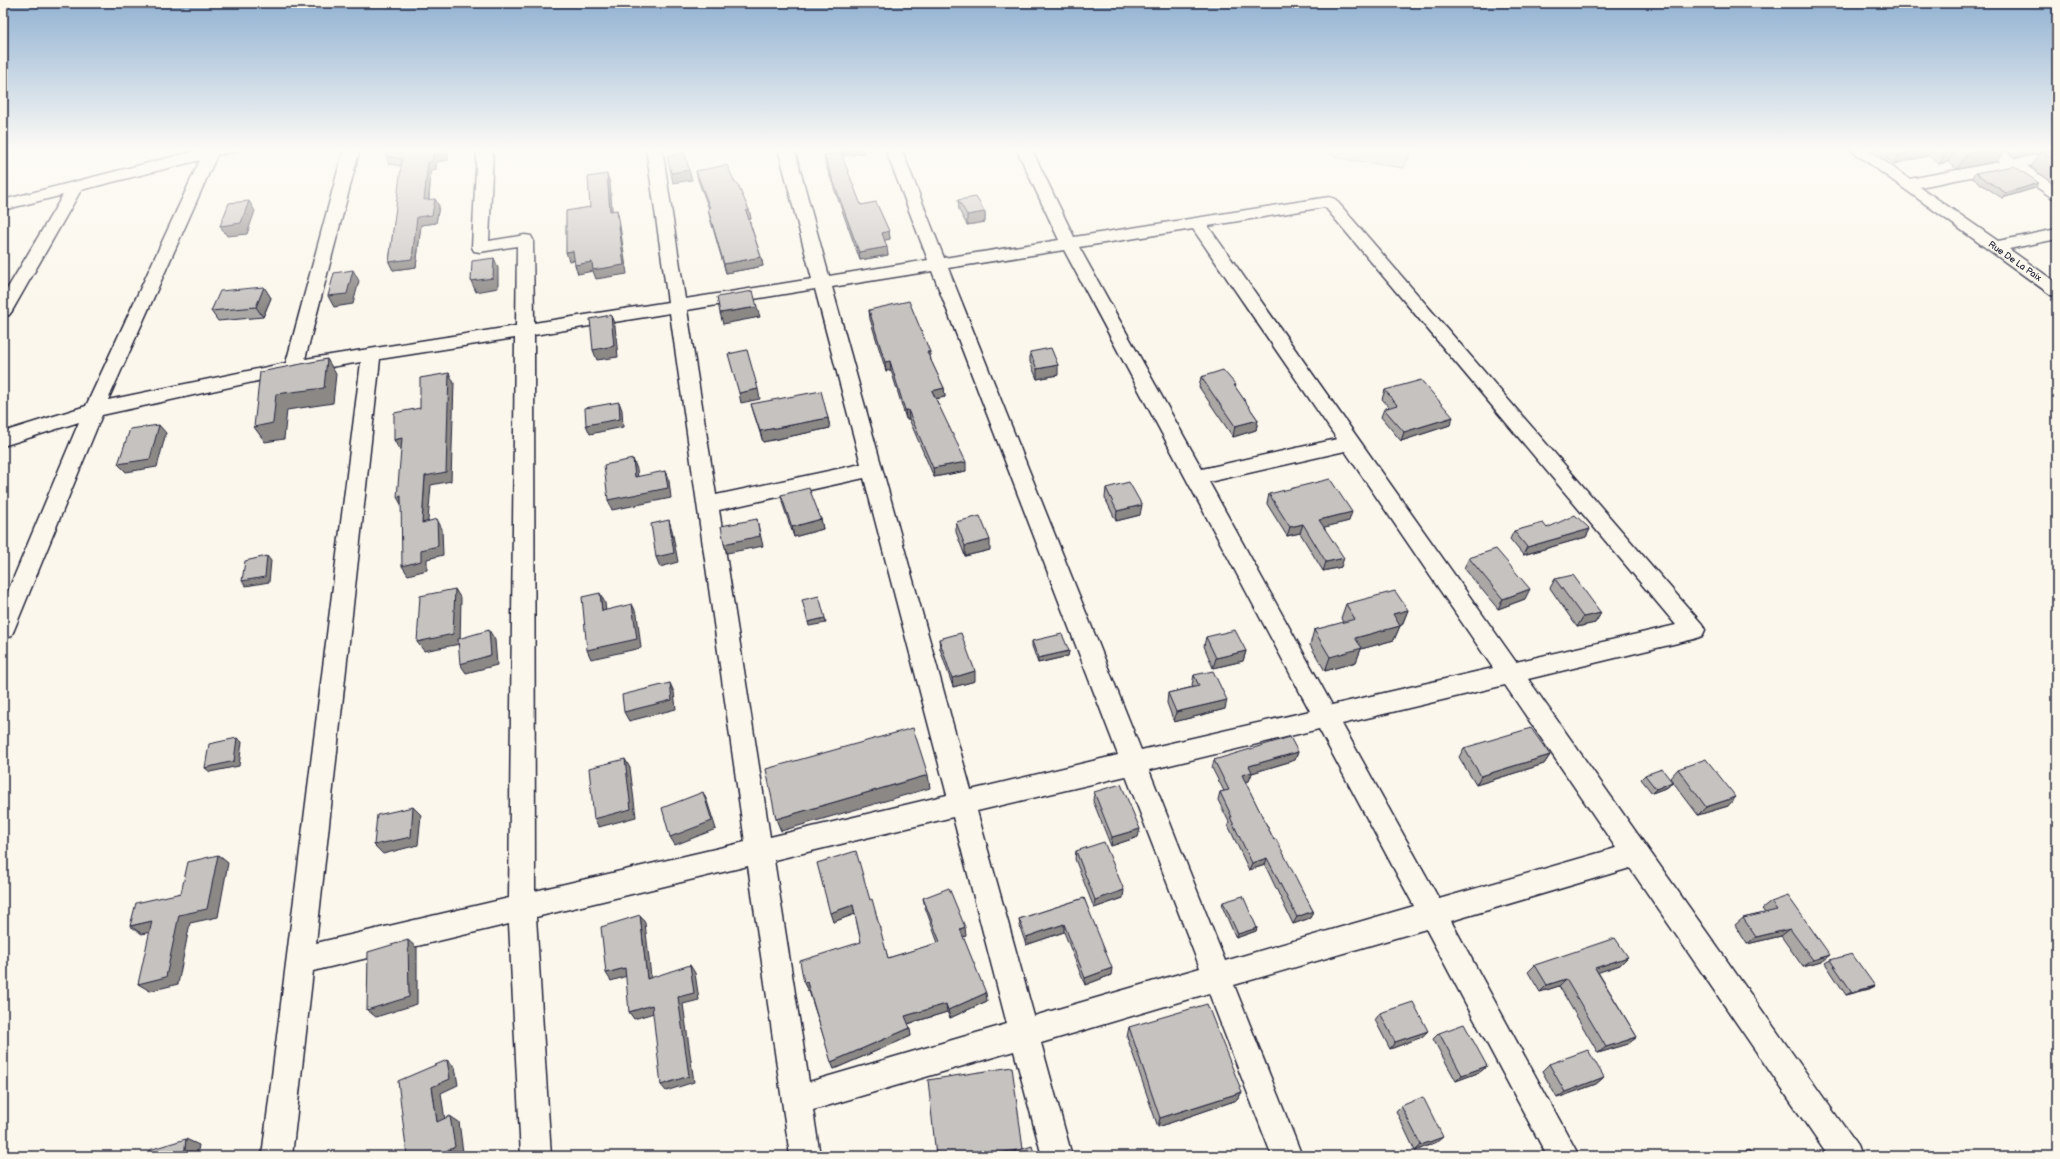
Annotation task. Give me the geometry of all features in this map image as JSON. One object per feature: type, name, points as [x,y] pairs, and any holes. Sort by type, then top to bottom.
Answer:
[{"type":"street","points":[[3,205],[15,202]]},
{"type":"street","points":[[3,311],[66,202]]},
{"type":"street","points":[[3,630],[94,410],[189,202]]},
{"type":"street","points":[[294,367],[338,202]]},
{"type":"street","points":[[482,202],[480,247],[525,240],[522,907],[536,1156]]},
{"type":"street","points":[[662,202],[805,1156]]},
{"type":"street","points":[[800,202],[1057,1156]]},
{"type":"street","points":[[914,202],[1287,1156]]},
{"type":"street","points":[[1049,202],[1069,244],[1564,1156]]},
{"type":"street","points":[[3,439],[94,410],[294,367],[1328,202]]},
{"type":"street","points":[[300,960],[1694,630],[1329,202]]},
{"type":"street","name":"Rue De La Paix","points":[[1933,202],[2057,291]]},
{"type":"street","points":[[1197,223],[1846,1156]]},
{"type":"street","points":[[1996,247],[2057,234]]},
{"type":"street","points":[[277,1156],[371,355]]},
{"type":"street","points":[[1196,478],[1350,443]]},
{"type":"street","points":[[708,506],[872,469]]},
{"type":"street","points":[[797,1100],[1636,854]]},
{"type":"building","points":[[249,202],[241,223],[220,226],[229,203]]},
{"type":"building","points":[[397,202],[434,202],[432,215],[417,217],[412,259],[389,262]]},
{"type":"building","points":[[590,202],[609,202],[610,211],[617,210],[624,265],[593,270],[592,262],[575,265],[573,251],[566,252],[566,211],[590,207]]},
{"type":"building","points":[[708,202],[745,202],[749,210],[746,211],[761,257],[724,264],[708,209],[710,208]]},
{"type":"building","points":[[841,202],[860,202],[861,205],[876,202],[889,231],[882,233],[887,247],[859,252]]},
{"type":"building","points":[[959,202],[979,202],[985,212],[967,215]]},
{"type":"building","points":[[494,258],[493,278],[471,281],[472,261]]},
{"type":"building","points":[[353,270],[347,294],[328,296],[334,273]]},
{"type":"building","points":[[264,287],[256,307],[211,311],[220,291]]},
{"type":"building","points":[[753,291],[757,307],[720,313],[717,297]]},
{"type":"building","points":[[909,301],[930,352],[927,352],[944,388],[932,391],[966,462],[933,468],[908,410],[905,410],[890,361],[885,362],[869,310]]},
{"type":"building","points":[[611,315],[614,346],[593,350],[590,319]]},
{"type":"building","points":[[1051,348],[1058,365],[1037,369],[1030,352]]},
{"type":"building","points":[[747,350],[758,389],[739,393],[728,354]]},
{"type":"building","points":[[327,359],[324,388],[276,394],[273,423],[254,427],[260,372]]},
{"type":"building","points":[[1223,370],[1236,385],[1234,385],[1258,420],[1235,426],[1201,377]]},
{"type":"building","points":[[449,373],[446,472],[425,476],[422,523],[437,519],[438,546],[421,550],[421,561],[402,566],[401,496],[397,497],[402,438],[394,440],[394,413],[420,408],[420,378]]},
{"type":"building","points":[[1421,380],[1453,417],[1404,432],[1384,409],[1397,405],[1385,390]]},
{"type":"building","points":[[821,391],[828,418],[760,431],[751,404]]},
{"type":"building","points":[[619,402],[620,419],[586,425],[585,408]]},
{"type":"building","points":[[159,425],[150,459],[118,464],[130,429]]},
{"type":"building","points":[[633,459],[635,477],[665,471],[668,488],[608,500],[604,465]]},
{"type":"building","points":[[1330,479],[1352,512],[1319,520],[1344,558],[1326,562],[1303,524],[1290,527],[1269,494]]},
{"type":"building","points":[[1129,482],[1142,505],[1117,511],[1106,488]]},
{"type":"building","points":[[809,488],[821,519],[792,527],[781,495]]},
{"type":"building","points":[[1575,515],[1590,529],[1527,547],[1514,531],[1543,523],[1547,528]]},
{"type":"building","points":[[980,516],[990,540],[965,546],[956,522]]},
{"type":"building","points":[[757,519],[760,536],[724,544],[721,526]]},
{"type":"building","points":[[669,520],[674,553],[656,557],[651,524]]},
{"type":"building","points":[[1496,549],[1530,589],[1503,599],[1469,558]]},
{"type":"building","points":[[267,556],[265,577],[242,581],[245,561]]},
{"type":"building","points":[[1573,575],[1601,613],[1583,617],[1555,579]]},
{"type":"building","points":[[455,589],[453,634],[417,642],[420,596]]},
{"type":"building","points":[[1395,591],[1408,610],[1393,614],[1400,626],[1355,638],[1362,648],[1330,657],[1314,630],[1355,619],[1346,604]]},
{"type":"building","points":[[600,593],[602,611],[632,604],[637,639],[587,650],[582,597]]},
{"type":"building","points":[[819,596],[825,618],[808,622],[802,600]]},
{"type":"building","points":[[489,630],[491,655],[460,664],[458,639]]},
{"type":"building","points":[[1235,630],[1246,651],[1216,658],[1206,637]]},
{"type":"building","points":[[961,633],[975,671],[952,678],[939,639]]},
{"type":"building","points":[[1062,634],[1069,651],[1038,658],[1032,641]]},
{"type":"building","points":[[1213,671],[1227,700],[1176,712],[1168,693],[1199,686],[1194,675]]},
{"type":"building","points":[[670,683],[672,700],[624,712],[622,695]]},
{"type":"building","points":[[913,728],[928,775],[776,819],[766,769]]},
{"type":"building","points":[[1531,728],[1550,755],[1481,776],[1464,748]]},
{"type":"building","points":[[1290,737],[1298,752],[1249,766],[1252,772],[1242,775],[1274,840],[1276,839],[1313,911],[1297,917],[1267,858],[1252,863],[1220,792],[1229,790],[1214,760]]},
{"type":"building","points":[[237,738],[234,761],[205,768],[209,744]]},
{"type":"building","points":[[625,759],[631,809],[594,819],[589,768]]},
{"type":"building","points":[[1706,759],[1736,797],[1706,807],[1678,769]]},
{"type":"building","points":[[1662,769],[1672,782],[1656,789],[1645,775]]},
{"type":"building","points":[[1121,784],[1140,829],[1112,837],[1094,792]]},
{"type":"building","points":[[703,792],[712,821],[670,837],[662,808]]},
{"type":"building","points":[[413,807],[411,837],[374,845],[377,815]]},
{"type":"building","points":[[1104,842],[1124,890],[1095,900],[1076,851]]},
{"type":"building","points":[[856,851],[870,900],[872,899],[888,958],[940,942],[923,898],[949,888],[965,927],[960,929],[986,993],[948,1010],[946,1004],[905,1016],[910,1028],[831,1062],[807,982],[804,983],[800,961],[861,942],[853,905],[830,913],[817,863]]},
{"type":"building","points":[[218,855],[207,909],[179,915],[166,977],[138,984],[152,921],[130,926],[136,903],[181,893],[188,862]]},
{"type":"building","points":[[1243,896],[1257,928],[1238,934],[1223,902]]},
{"type":"building","points":[[1788,896],[1830,955],[1813,960],[1790,929],[1756,937],[1743,918],[1777,910],[1771,902]]},
{"type":"building","points":[[1084,898],[1112,968],[1085,978],[1064,924],[1026,937],[1019,919]]},
{"type":"building","points":[[640,915],[647,979],[690,965],[694,993],[678,997],[689,1076],[661,1085],[652,1005],[629,1012],[625,968],[606,973],[601,927]]},
{"type":"building","points":[[1615,938],[1628,957],[1595,968],[1637,1037],[1606,1047],[1566,979],[1547,985],[1535,965]]},
{"type":"building","points":[[408,940],[409,997],[367,1010],[368,952]]},
{"type":"building","points":[[1852,954],[1875,986],[1852,992],[1830,960]]},
{"type":"building","points":[[1413,1002],[1428,1031],[1395,1042],[1380,1013]]},
{"type":"building","points":[[1207,1004],[1242,1092],[1160,1118],[1129,1027]]},
{"type":"building","points":[[1464,1024],[1487,1066],[1462,1075],[1439,1033]]},
{"type":"building","points":[[1588,1050],[1604,1077],[1565,1092],[1549,1064]]},
{"type":"building","points":[[447,1060],[450,1079],[432,1087],[437,1122],[450,1116],[455,1147],[435,1156],[407,1156],[398,1081]]},
{"type":"building","points":[[1012,1067],[1023,1149],[979,1156],[936,1156],[928,1080]]},
{"type":"building","points":[[1423,1097],[1443,1137],[1421,1145],[1401,1106]]},
{"type":"building","points":[[186,1139],[184,1156],[149,1156],[149,1150]]},
{"type":"building","points":[[1032,1146],[1035,1156],[1012,1156],[1011,1153]]},
{"type":"building","points":[[1749,1150],[1753,1156],[1736,1156]]}]
